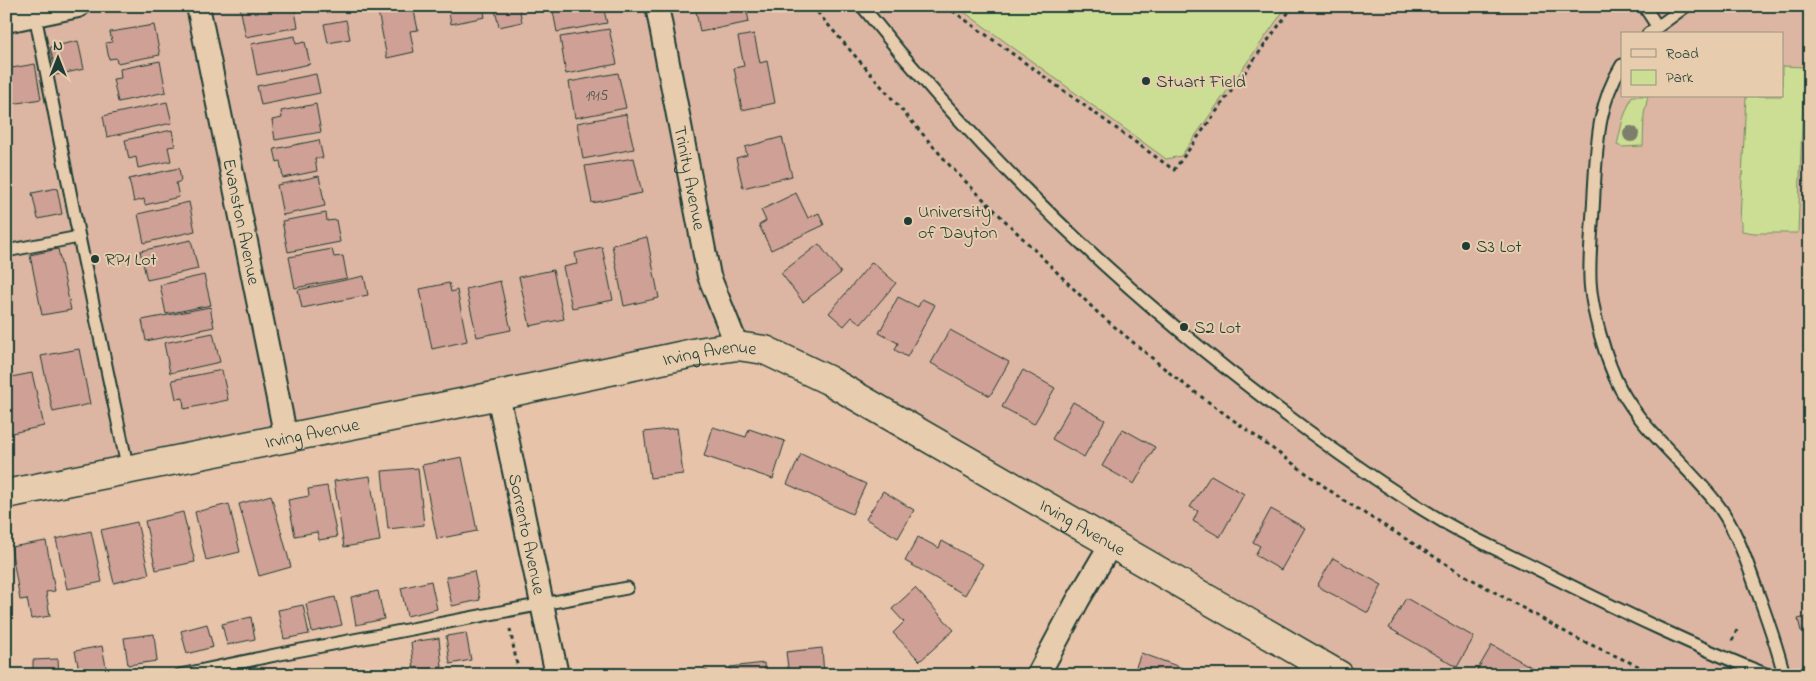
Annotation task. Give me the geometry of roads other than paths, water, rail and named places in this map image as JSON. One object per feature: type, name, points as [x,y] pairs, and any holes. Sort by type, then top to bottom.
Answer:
[{"type":"street","points":[[6,21],[78,6]]},
{"type":"street","name":"Evanston Avenue","points":[[198,6],[286,438]]},
{"type":"street","name":"Trinity Avenue","points":[[657,6],[709,276],[737,346]]},
{"type":"street","name":"Irving Avenue","points":[[6,494],[498,395],[698,352],[737,346],[765,350],[828,380],[1339,675]]},
{"type":"street","name":"Sorrento Avenue","points":[[498,395],[557,675]]},
{"type":"street","points":[[1038,675],[1078,600],[1111,544]]},
{"type":"lane","points":[[862,6],[942,102],[1024,189],[1096,258],[1229,372],[1316,437],[1444,522],[1628,615],[1724,659],[1768,675]]},
{"type":"lane","points":[[1644,6],[1653,30],[1686,6]]},
{"type":"lane","points":[[36,15],[79,237],[128,470]]},
{"type":"lane","points":[[1621,67],[1608,93],[1599,125],[1590,273],[1594,311],[1614,376],[1629,403],[1645,424],[1714,500],[1729,524],[1748,564],[1784,675]]},
{"type":"lane","points":[[6,251],[79,237]]},
{"type":"lane","points":[[180,675],[626,588]]},
{"type":"place","name":"Stuart Field","points":[[1146,81]]},
{"type":"place","name":"University of Dayton","points":[[908,221]]},
{"type":"place","name":"S3 Lot","points":[[1466,246]]},
{"type":"place","name":"RP1 Lot","points":[[95,259]]},
{"type":"place","name":"S2 Lot","points":[[1184,327]]}]
